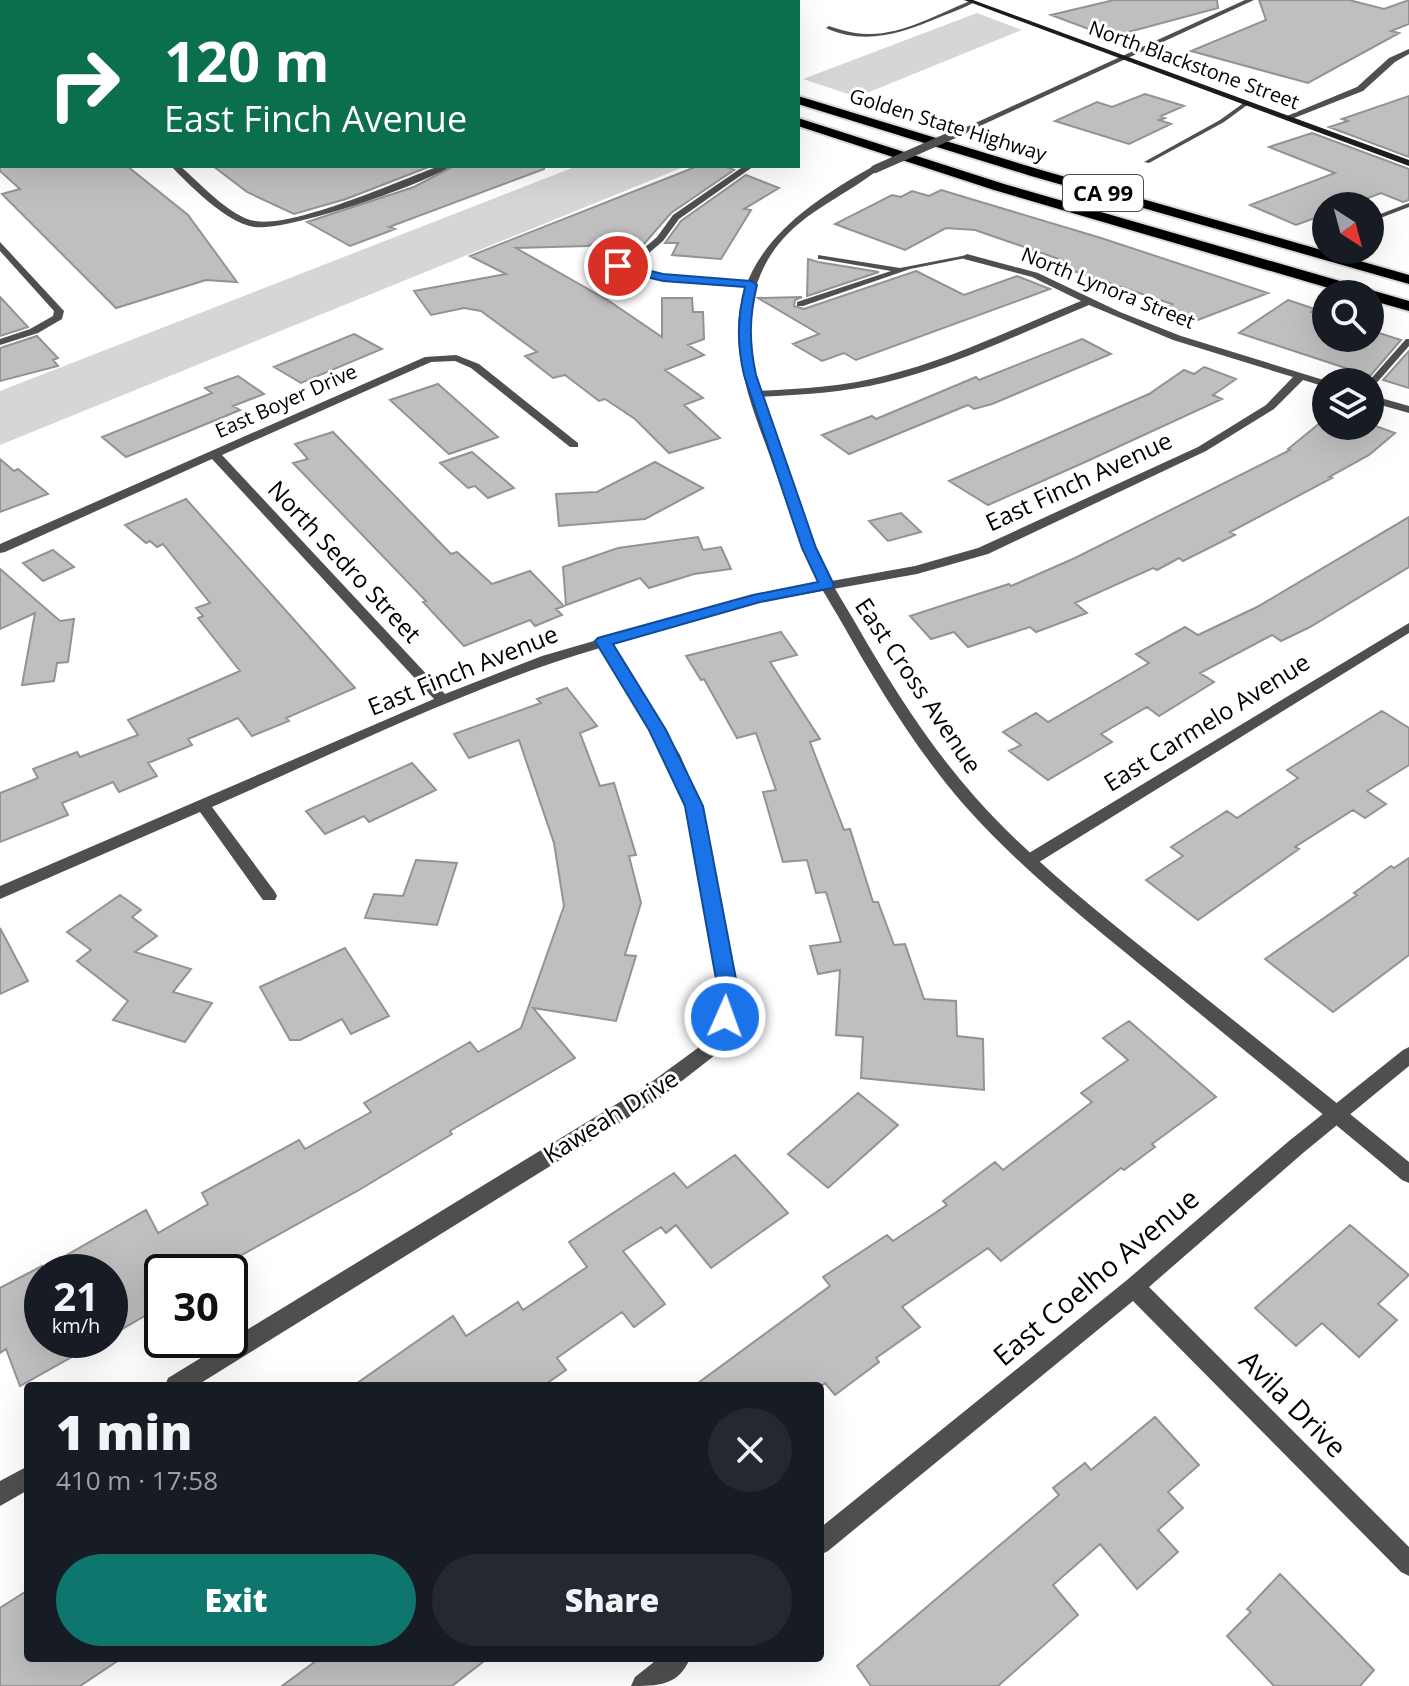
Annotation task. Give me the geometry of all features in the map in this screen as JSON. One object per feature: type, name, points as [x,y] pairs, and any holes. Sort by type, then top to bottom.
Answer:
[{"type":"highway","name":"Golden State Highway","points":[[800,101],[980,157],[1409,280]]},
{"type":"highway","name":"Golden State Highway","points":[[800,123],[999,187],[1316,280]]},
{"type":"highway","name":"Golden State Highway","points":[[1384,299],[1409,306]]},
{"type":"main road","name":"North Blackstone Street","points":[[970,1],[1409,163]]},
{"type":"street","name":"East Cross Avenue","points":[[1251,0],[875,169],[810,207],[773,245],[751,285],[744,351],[755,394],[809,548],[827,585],[868,658],[967,798],[1030,860],[1115,935],[1409,1174]]},
{"type":"street","points":[[1286,118],[1360,89],[1392,60],[1409,51]]},
{"type":"street","points":[[177,168],[237,216],[252,224],[262,225],[292,222],[441,168]]},
{"type":"street","points":[[747,168],[676,217],[660,239],[646,251],[618,266],[663,277],[751,285]]},
{"type":"street","points":[[0,245],[59,311],[58,317],[34,331],[0,342]]},
{"type":"street","name":"North Lynora Street","points":[[967,257],[1035,275],[1177,338],[1312,380]]},
{"type":"street","points":[[755,394],[838,388],[883,380],[919,369],[1090,301]]},
{"type":"street","name":"East Boyer Drive","points":[[0,549],[418,362],[438,357],[456,358],[475,366],[574,445]]},
{"type":"street","name":"East Finch Avenue","points":[[0,893],[443,700],[547,659],[758,598],[917,570],[983,551],[1242,426],[1270,407],[1301,376]]},
{"type":"street","points":[[1384,402],[1409,410]]},
{"type":"street","name":"North Sedro Street","points":[[214,454],[443,700]]},
{"type":"street","name":"East Carmelo Avenue","points":[[1030,860],[1409,627]]},
{"type":"street","name":"Kaweah Drive","points":[[182,1382],[653,1092],[713,1047],[725,1017],[726,979],[694,806],[657,730],[603,641]]},
{"type":"street","points":[[202,804],[269,896]]},
{"type":"street","name":"East Coelho Avenue","points":[[824,1540],[1134,1287],[1409,1055]]},
{"type":"street","name":"Avila Drive","points":[[1134,1287],[1409,1564]]},
{"type":"street","points":[[0,1494],[24,1479]]},
{"type":"street","points":[[644,1686],[673,1662]]},
{"type":"lane","points":[[829,28],[871,36],[903,28],[970,1]]},
{"type":"lane","points":[[1147,162],[1222,121],[1247,103]]},
{"type":"lane","points":[[1384,215],[1409,205]]},
{"type":"lane","points":[[821,257],[900,270]]},
{"type":"lane","points":[[800,304],[900,270],[967,257]]},
{"type":"lane","points":[[1384,369],[1409,341]]},
{"type":"shaded area","points":[[977,13],[1022,30],[857,97],[803,79]]},
{"type":"shaded area","points":[[572,168],[681,168],[0,445],[0,391]]},
{"type":"building","points":[[1114,0],[1217,0],[1218,8],[1110,37],[1051,15]]},
{"type":"building","points":[[1259,0],[1349,0],[1384,9],[1409,0],[1409,24],[1391,31],[1399,33],[1308,83],[1191,51],[1266,20]]},
{"type":"building","points":[[1145,94],[1184,106],[1161,116],[1165,118],[1159,120],[1171,124],[1129,144],[1055,121],[1097,102],[1112,107]]},
{"type":"building","points":[[1409,96],[1409,157],[1329,127],[1348,121],[1342,119]]},
{"type":"building","points":[[1312,133],[1409,169],[1409,200],[1403,202],[1384,192],[1312,192],[1312,219],[1296,225],[1250,205],[1335,173],[1269,147]]},
{"type":"building","points":[[0,168],[129,168],[188,215],[237,282],[206,280],[116,308],[2,194],[20,189]]},
{"type":"building","points":[[216,168],[426,168],[346,199],[294,214],[247,192]]},
{"type":"building","points":[[450,168],[544,168],[389,227],[395,229],[350,246],[307,222],[414,187]]},
{"type":"building","points":[[693,168],[734,170],[671,213],[644,244],[620,245],[619,233],[588,246],[516,248],[609,301],[662,337],[662,298],[692,298],[693,312],[703,312],[704,339],[688,345],[704,355],[665,370],[703,398],[684,405],[720,438],[669,453],[635,419],[605,399],[599,401],[565,375],[553,378],[525,356],[537,352],[481,311],[464,308],[431,315],[414,291],[506,274],[470,256]]},
{"type":"building","points":[[746,175],[779,188],[744,209],[751,210],[721,259],[672,255],[678,243],[665,243],[681,221]]},
{"type":"building","points":[[941,190],[1268,293],[1198,320],[1160,308],[1172,304],[1053,264],[1062,260],[975,230],[946,228],[905,250],[835,224],[892,195],[901,197],[912,191],[929,196]]},
{"type":"building","points":[[808,259],[818,262],[879,272],[807,296]]},
{"type":"building","points":[[916,271],[964,295],[1017,276],[1050,289],[856,360],[844,353],[822,361],[793,344],[819,334],[758,298],[802,297],[795,300],[794,306],[804,309]]},
{"type":"building","points":[[0,297],[28,327],[0,336]]},
{"type":"building","points":[[1288,300],[1312,308],[1312,352],[1384,352],[1384,335],[1401,340],[1377,368],[1346,368],[1239,333]]},
{"type":"building","points":[[354,334],[382,349],[301,383],[274,367]]},
{"type":"building","points":[[37,336],[58,358],[53,360],[58,366],[0,381],[0,348]]},
{"type":"building","points":[[1082,339],[1111,354],[992,404],[974,409],[968,405],[849,454],[822,435],[872,416],[876,419],[976,377],[979,380]]},
{"type":"building","points":[[1409,351],[1409,388],[1384,379]]},
{"type":"building","points":[[1204,367],[1236,379],[1213,395],[1222,399],[1083,463],[988,505],[949,481],[1149,394],[1184,370],[1194,374]]},
{"type":"building","points":[[238,376],[264,394],[233,406],[240,410],[126,457],[102,437],[212,393],[205,388]]},
{"type":"building","points":[[438,384],[498,437],[449,454],[390,400]]},
{"type":"building","points":[[1312,429],[1312,440],[1384,440],[1384,429],[1395,433],[1369,455],[1329,477],[1332,478],[1230,532],[1235,535],[1183,561],[1179,558],[1157,570],[1153,568],[1075,603],[1087,613],[1036,632],[1030,627],[968,647],[954,632],[931,639],[910,616],[1009,584],[1011,586],[1075,558],[1288,449]]},
{"type":"building","points":[[333,432],[451,554],[457,552],[492,584],[530,571],[564,606],[556,609],[562,615],[535,626],[530,620],[464,646],[423,602],[426,601],[293,463],[308,459],[295,444]]},
{"type":"building","points":[[472,452],[514,488],[488,498],[475,486],[468,488],[440,463]]},
{"type":"building","points":[[0,459],[14,471],[18,469],[48,494],[0,512]]},
{"type":"building","points":[[655,462],[703,488],[645,519],[559,526],[556,494],[597,492]]},
{"type":"building","points":[[186,499],[355,688],[252,736],[238,718],[188,739],[192,745],[148,763],[157,776],[119,792],[113,782],[62,803],[68,815],[0,842],[0,793],[38,778],[33,769],[77,752],[80,757],[138,735],[128,720],[240,671],[198,618],[203,616],[196,608],[210,603],[163,544],[157,547],[150,541],[146,543],[125,525]]},
{"type":"building","points":[[901,513],[921,532],[888,541],[869,521]]},
{"type":"building","points":[[1409,517],[1409,567],[1310,627],[1281,641],[1272,635],[1200,673],[1214,682],[1159,716],[1147,707],[1101,734],[1112,742],[1048,780],[1009,751],[1021,745],[1003,732],[1036,713],[1048,722],[1149,663],[1136,654],[1185,627],[1198,635],[1257,607]]},
{"type":"building","points":[[698,537],[703,550],[721,547],[731,569],[694,574],[649,588],[640,578],[566,605],[563,567],[618,548]]},
{"type":"building","points":[[53,550],[74,567],[43,581],[23,563]]},
{"type":"building","points":[[0,569],[60,621],[74,619],[68,662],[57,663],[54,681],[22,685],[35,613],[0,629]]},
{"type":"building","points":[[781,632],[797,655],[770,662],[820,739],[810,742],[844,830],[850,829],[873,902],[878,902],[894,945],[905,944],[924,999],[956,1001],[957,1036],[983,1039],[984,1090],[861,1078],[863,1037],[836,1035],[840,970],[818,974],[810,946],[841,942],[826,892],[816,893],[807,860],[783,862],[763,792],[776,790],[756,733],[737,738],[704,679],[701,680],[686,656]]},
{"type":"building","points":[[567,688],[597,726],[580,733],[600,786],[614,783],[636,855],[629,856],[641,903],[625,955],[636,956],[616,1021],[533,1008],[575,1058],[450,1131],[452,1134],[359,1190],[243,1254],[144,1254],[144,1316],[128,1326],[128,1254],[68,1254],[146,1210],[158,1233],[208,1204],[202,1193],[299,1140],[305,1149],[371,1112],[364,1103],[470,1042],[478,1052],[521,1028],[564,906],[554,843],[519,740],[469,758],[454,734],[541,703],[537,699]]},
{"type":"building","points":[[1382,711],[1409,728],[1409,765],[1367,791],[1386,804],[1365,818],[1353,810],[1295,847],[1299,849],[1198,920],[1146,880],[1183,856],[1171,847],[1227,811],[1237,818],[1298,778],[1287,770]]},
{"type":"building","points":[[412,763],[436,790],[369,822],[364,816],[325,834],[306,811]]},
{"type":"building","points":[[1409,858],[1409,955],[1333,1012],[1265,959],[1357,895],[1354,893],[1391,866],[1394,868]]},
{"type":"building","points":[[416,860],[457,863],[437,925],[365,918],[374,894],[403,896]]},
{"type":"building","points":[[120,895],[141,910],[132,917],[157,936],[135,952],[191,969],[173,992],[212,1003],[185,1042],[113,1020],[128,1001],[77,961],[91,950],[67,932]]},
{"type":"building","points":[[0,928],[28,981],[0,994]]},
{"type":"building","points":[[345,948],[389,1016],[351,1034],[342,1019],[300,1040],[290,1040],[260,987]]},
{"type":"building","points":[[1129,1021],[1216,1097],[1152,1144],[1155,1147],[1124,1170],[1121,1168],[1001,1261],[988,1248],[902,1307],[920,1327],[876,1358],[879,1362],[835,1395],[824,1382],[699,1382],[830,1286],[823,1277],[887,1235],[893,1241],[947,1205],[943,1201],[995,1162],[1003,1170],[1092,1102],[1081,1093],[1128,1060],[1103,1038]]},
{"type":"building","points":[[858,1093],[898,1125],[828,1188],[788,1154]]},
{"type":"building","points":[[735,1155],[788,1213],[711,1268],[676,1225],[666,1233],[661,1227],[623,1251],[665,1304],[634,1327],[622,1312],[557,1358],[566,1370],[549,1382],[359,1382],[453,1316],[466,1336],[518,1302],[523,1310],[587,1267],[569,1242],[674,1173],[687,1188]]},
{"type":"building","points":[[1350,1225],[1409,1275],[1378,1304],[1397,1320],[1359,1357],[1322,1323],[1296,1346],[1255,1308]]},
{"type":"building","points":[[24,1275],[24,1358],[70,1358],[20,1386],[6,1349],[0,1353],[0,1288]]},
{"type":"building","points":[[1155,1417],[1199,1465],[1168,1492],[1183,1508],[1158,1530],[1178,1552],[1137,1589],[1100,1544],[1053,1585],[1078,1615],[998,1686],[871,1686],[857,1666],[1059,1495],[1053,1488],[1085,1463],[1091,1470]]},
{"type":"building","points":[[1280,1574],[1374,1670],[1360,1686],[1274,1686],[1227,1636],[1251,1612],[1247,1609]]},
{"type":"building","points":[[24,1593],[24,1662],[116,1662],[80,1686],[0,1686],[0,1608]]},
{"type":"building","points":[[315,1662],[483,1662],[452,1686],[282,1686]]},
{"type":"route","points":[[618,266],[663,277],[751,285],[743,318],[744,351],[750,375],[809,548],[827,585],[758,598],[603,641],[672,755],[694,806],[726,979],[725,1017]]}]
